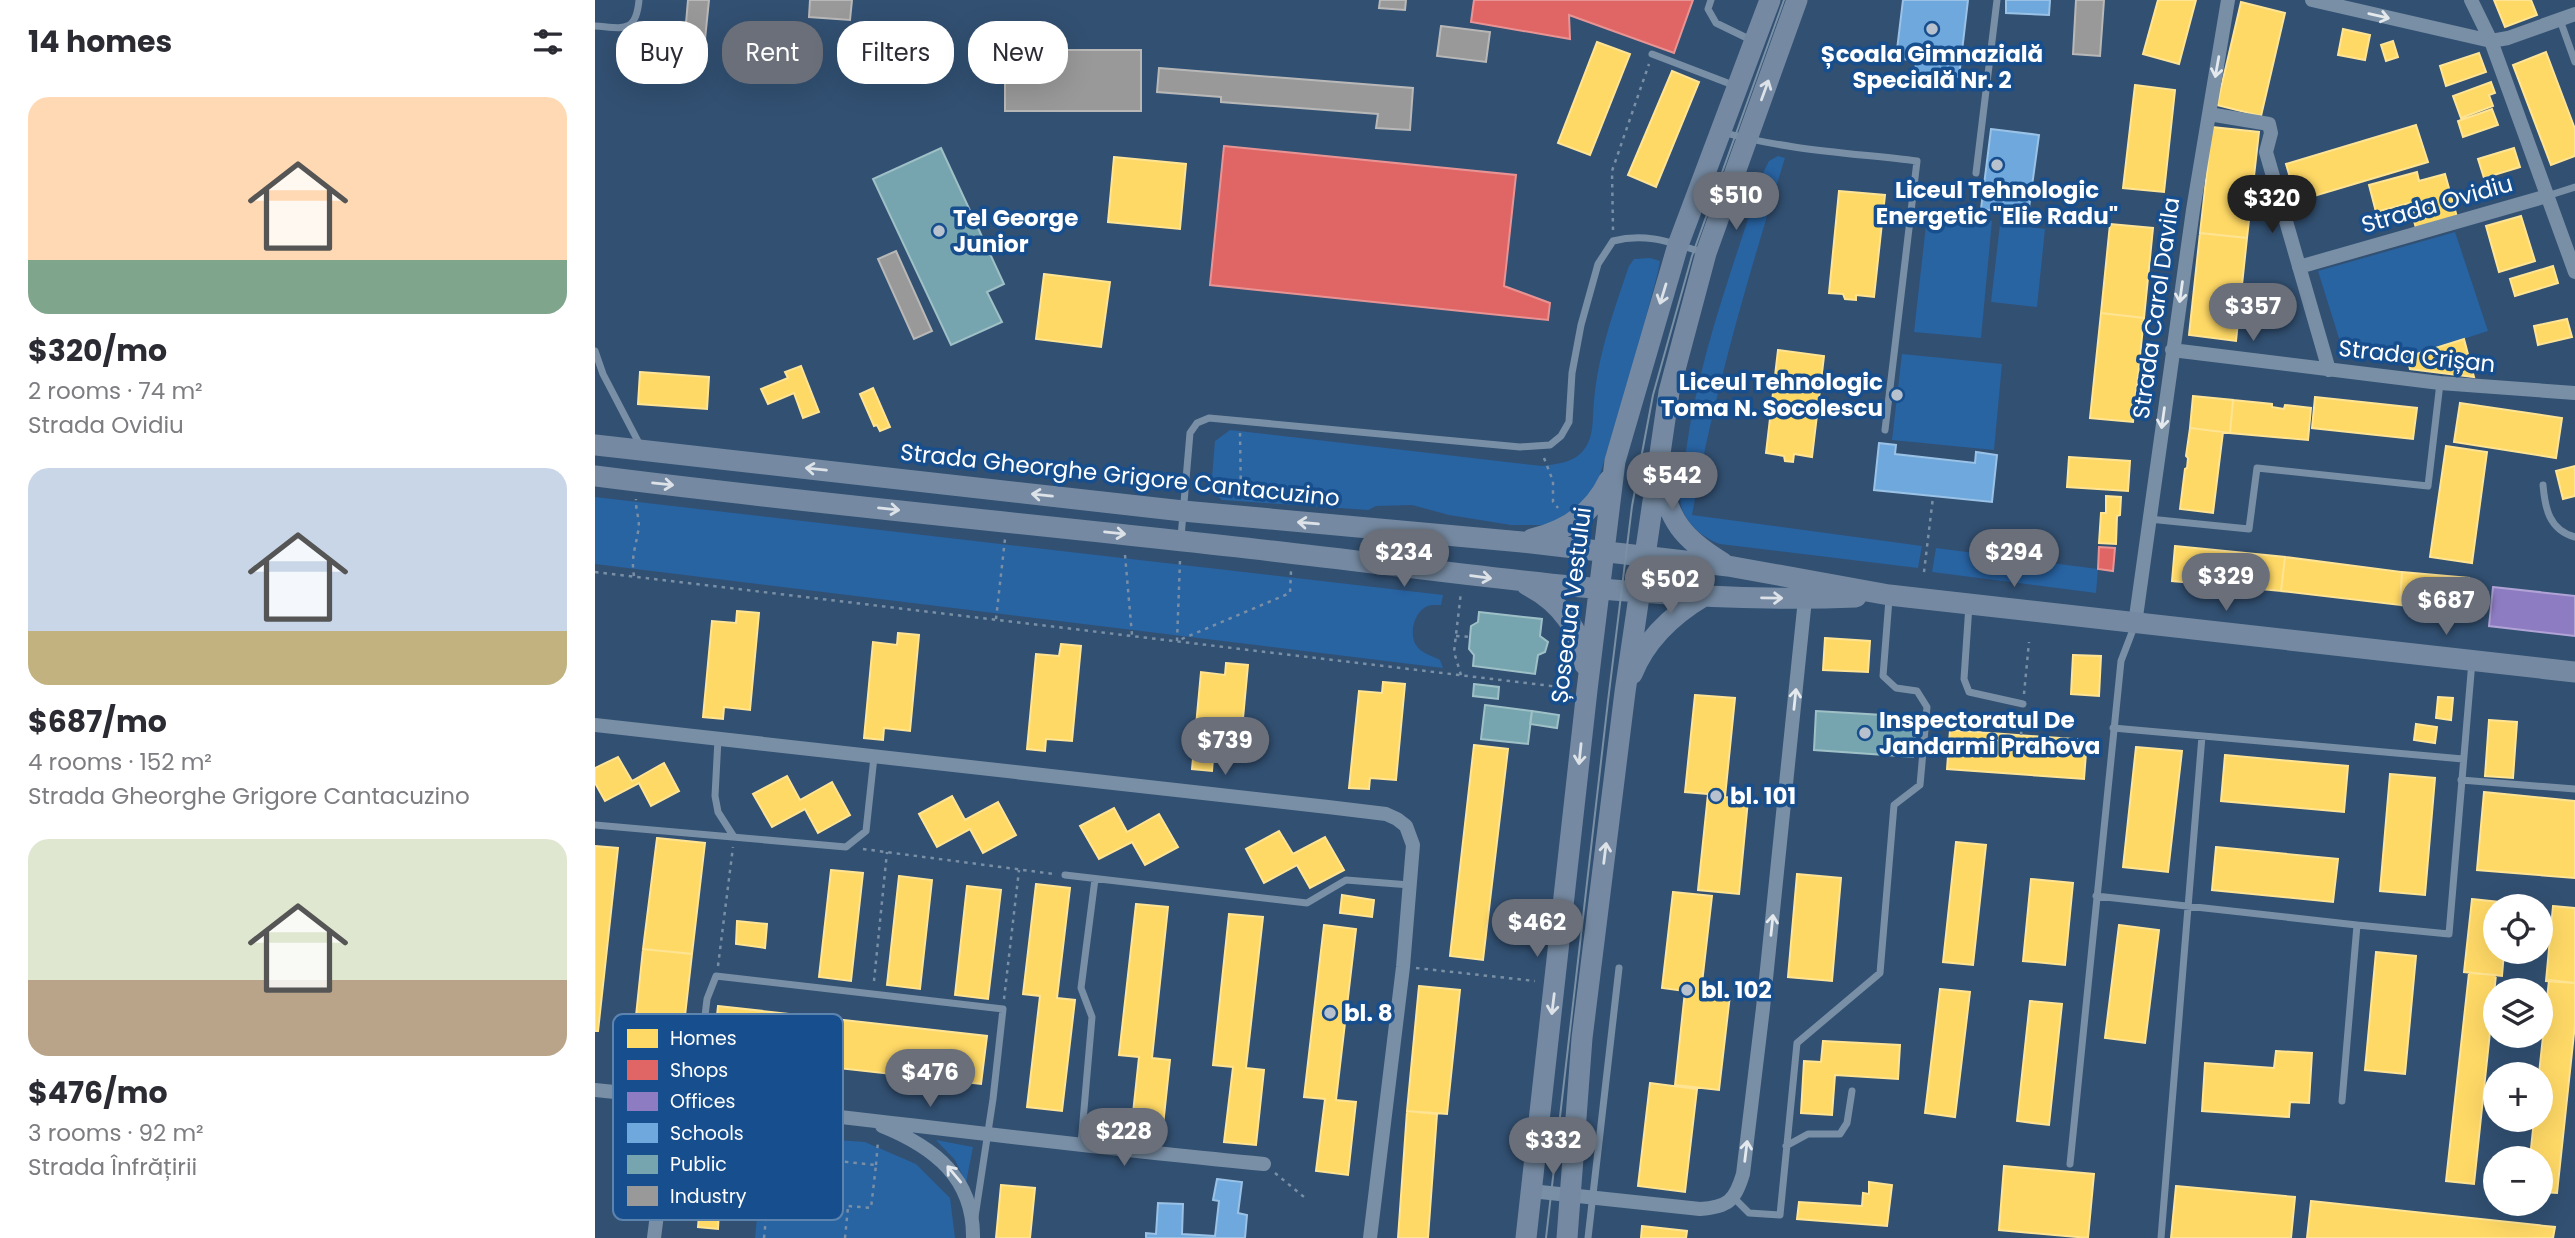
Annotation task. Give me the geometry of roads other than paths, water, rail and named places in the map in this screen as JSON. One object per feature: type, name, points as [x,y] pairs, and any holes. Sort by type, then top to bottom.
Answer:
[{"type":"main road","name":"Șoseaua Vestului","points":[[1526,1238],[1615,461],[1678,245],[1770,0]]},
{"type":"main road","points":[[1567,1238],[1583,1195],[1583,1038],[1625,692],[1657,461],[1672,380],[1706,253],[1797,0]]},
{"type":"main road","name":"Strada Gheorghe Grigore Cantacuzino","points":[[595,445],[1183,510],[1604,551],[1727,566],[1889,595],[2575,672]]},
{"type":"main road","points":[[1522,542],[1552,535],[1578,520],[1595,503],[1607,483],[1615,461]]},
{"type":"main road","points":[[1657,461],[1663,492],[1684,535],[1727,566]]},
{"type":"main road","name":"Strada Gheorghe Grigore Cantacuzino","points":[[595,476],[1180,540],[1639,594],[1805,599],[1889,595]]},
{"type":"main road","points":[[1522,582],[1541,592],[1558,606],[1571,622],[1583,652],[1587,688]]},
{"type":"main road","points":[[1625,692],[1637,661],[1657,633],[1671,618],[1704,596]]},
{"type":"street","name":"Strada Carol Davila","points":[[2135,624],[2172,350],[2228,0]]},
{"type":"street","points":[[2312,0],[2491,41],[2508,38],[2575,14]]},
{"type":"street","points":[[2471,0],[2491,41],[2575,272]]},
{"type":"street","points":[[2209,114],[2269,124],[2271,133],[2266,152],[2329,370]]},
{"type":"street","name":"Strada Ovidiu","points":[[2299,267],[2547,196]]},
{"type":"street","name":"Strada Crișan","points":[[2172,350],[2440,383],[2575,393]]},
{"type":"street","points":[[1531,1191],[1700,1209],[1717,1208],[1734,1198],[1744,1174],[1805,599]]},
{"type":"street","points":[[595,726],[1386,814],[1397,818],[1406,825],[1413,845],[1403,967],[1370,1238]]},
{"type":"street","points":[[595,1090],[613,1092]]},
{"type":"street","points":[[843,1116],[1081,1146],[1264,1164]]},
{"type":"street","points":[[874,1121],[913,1140],[950,1169],[962,1184],[973,1231]]},
{"type":"street","points":[[654,1238],[656,1220]]},
{"type":"lane","points":[[595,26],[630,26],[638,16],[639,0]]},
{"type":"lane","points":[[1711,0],[1708,9],[1716,23],[1755,42]]},
{"type":"lane","points":[[1976,173],[1997,0]]},
{"type":"lane","points":[[2560,20],[2575,62]]},
{"type":"lane","points":[[1652,54],[1738,87]]},
{"type":"lane","points":[[1722,132],[1747,140],[1917,161],[1885,430]]},
{"type":"lane","points":[[2547,196],[2575,187]]},
{"type":"lane","points":[[1180,540],[1190,433],[1196,423],[1209,418],[1495,445],[1550,445],[1561,436],[1569,422],[1572,373],[1581,325],[1598,264],[1613,241],[1632,236],[1706,253]]},
{"type":"lane","points":[[595,351],[603,374],[643,450]]},
{"type":"lane","points":[[2148,519],[2249,529],[2257,468],[2428,486],[2440,383]]},
{"type":"lane","points":[[2543,485],[2544,505],[2550,520],[2558,529],[2575,537]]},
{"type":"lane","points":[[1734,1198],[1749,1213],[1780,1215],[1797,1043],[1880,972],[1894,805],[1920,785],[1927,707],[1917,691],[1896,688],[1882,676],[1889,595]]},
{"type":"lane","points":[[1969,604],[1964,679],[1969,692],[2023,704]]},
{"type":"lane","points":[[2070,1164],[2121,661],[2135,624]]},
{"type":"lane","points":[[2096,896],[2449,934],[2472,661]]},
{"type":"lane","points":[[2113,728],[2463,759]]},
{"type":"lane","points":[[2161,1238],[2203,736]]},
{"type":"lane","points":[[718,739],[715,796],[718,811],[734,837]]},
{"type":"lane","points":[[595,825],[845,847],[866,831],[874,757]]},
{"type":"lane","points":[[2461,780],[2575,789]]},
{"type":"lane","points":[[1065,876],[1307,903],[1346,880],[1410,885]]},
{"type":"lane","points":[[1081,1146],[1092,1017],[1081,988],[1095,879]]},
{"type":"lane","points":[[2342,1101],[2357,925]]},
{"type":"lane","points":[[1588,1238],[1583,1195],[1619,968]]},
{"type":"lane","points":[[705,1014],[707,999],[716,976],[1003,1009],[973,1231]]},
{"type":"lane","points":[[1786,1146],[1808,1134],[1840,1134],[1847,1123],[1852,1091]]},
{"type":"tram line","points":[[1546,1238],[1632,506],[1653,395],[1692,256],[1784,0]]},
{"type":"place","name":"Școala Gimnazială Specială Nr. 2","points":[[1932,29]]},
{"type":"place","name":"Liceul Tehnologic Energetic \"Elie Radu\"","points":[[1997,165]]},
{"type":"place","name":"Tel George Junior","points":[[939,231]]},
{"type":"place","name":"Liceul Tehnologic Toma N. Socolescu","points":[[1897,395]]},
{"type":"place","name":"Inspectoratul De Jandarmi Prahova","points":[[1865,733]]},
{"type":"place","name":"bl. 101","points":[[1716,796]]},
{"type":"place","name":"bl. 102","points":[[1687,990]]},
{"type":"place","name":"bl. 8","points":[[1330,1013]]}]
